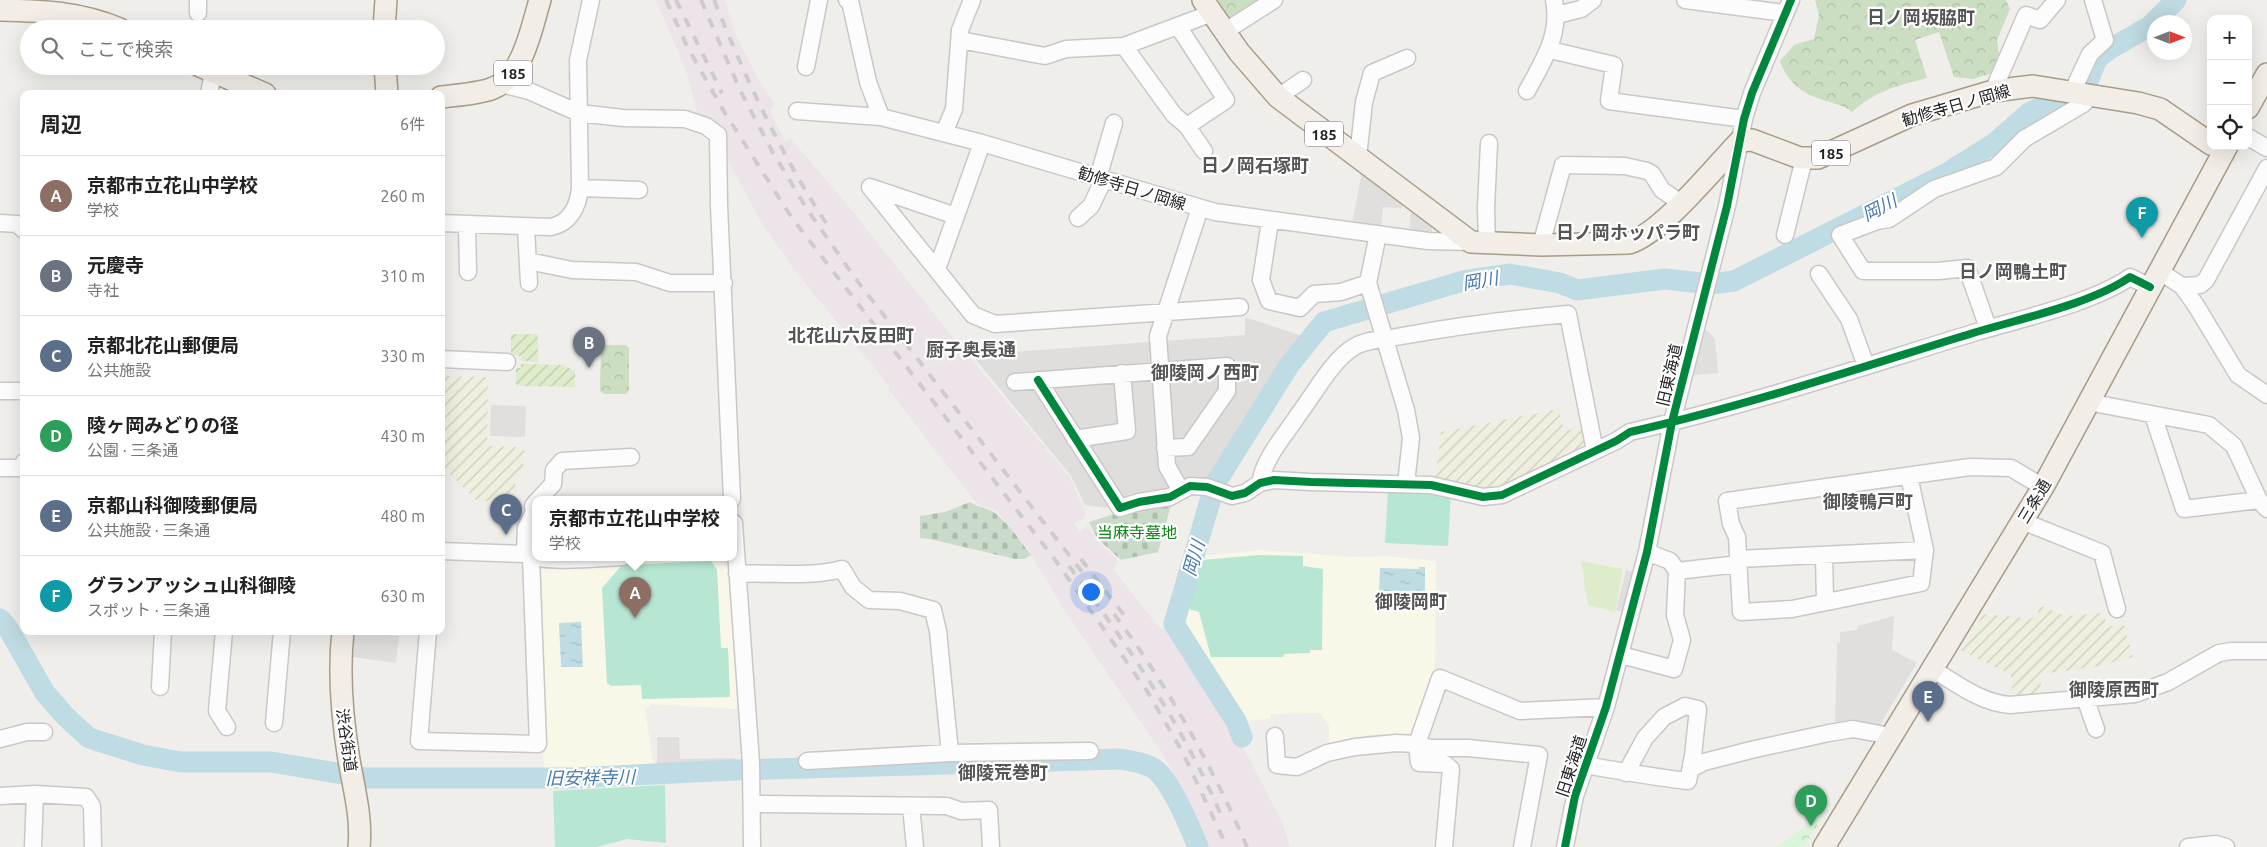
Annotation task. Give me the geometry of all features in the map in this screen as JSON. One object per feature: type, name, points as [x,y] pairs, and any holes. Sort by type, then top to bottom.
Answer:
[{"type":"main road","points":[[385,20],[386,0]]},
{"type":"main road","name":"185","points":[[445,96],[488,90],[510,78],[517,67],[540,0]]},
{"type":"main road","name":"185","points":[[1207,7],[1253,70],[1278,97],[1358,157],[1479,243]]},
{"type":"main road","points":[[0,10],[38,11],[84,16],[95,20]]},
{"type":"main road","points":[[2250,105],[2267,74]]},
{"type":"main road","points":[[220,75],[256,90]]},
{"type":"main road","points":[[386,75],[387,90]]},
{"type":"main road","name":"勧修寺日ノ岡線","points":[[1804,159],[1822,157],[1912,115],[1993,91],[2033,86],[2092,95],[2160,109],[2207,139]]},
{"type":"main road","name":"185","points":[[1740,141],[1752,140],[1804,159]]},
{"type":"main road","name":"勧修寺日ノ岡線","points":[[1479,243],[1629,243],[1641,238],[1657,227],[1740,141]]},
{"type":"main road","name":"三条通","points":[[1824,847],[2043,487],[2155,279],[2218,150]]},
{"type":"main road","name":"渋谷街道","points":[[342,635],[340,687],[342,716],[363,841]]},
{"type":"street","points":[[445,223],[526,228],[551,227],[563,223],[573,213],[579,199],[580,188],[578,60],[591,0]]},
{"type":"street","points":[[806,67],[819,0]]},
{"type":"street","points":[[847,0],[850,1],[868,82],[881,117]]},
{"type":"street","points":[[944,133],[954,109],[957,81],[956,60],[960,30],[972,0]]},
{"type":"street","points":[[1224,32],[1274,0]]},
{"type":"street","points":[[1527,91],[1550,50],[1556,7],[1581,9],[1593,0]]},
{"type":"street","points":[[1685,0],[1788,7]]},
{"type":"street","points":[[1993,91],[2026,15],[2040,20],[2057,0]]},
{"type":"street","points":[[2069,92],[2074,88],[2090,54],[2105,40],[2093,0]]},
{"type":"street","points":[[960,40],[1045,56],[1066,49],[1124,46],[1178,26],[1207,7]]},
{"type":"street","name":"旧東海道","points":[[1565,847],[1575,796],[1606,707],[1647,552],[1672,422],[1696,322],[1708,282],[1744,119],[1752,93],[1788,7]]},
{"type":"street","points":[[1178,26],[1226,100],[1187,126]]},
{"type":"street","points":[[1124,46],[1174,115],[1187,126],[1204,151]]},
{"type":"street","points":[[1550,50],[1614,65],[1609,101],[1744,119]]},
{"type":"street","points":[[1358,157],[1364,102],[1372,73],[1407,58]]},
{"type":"street","points":[[207,75],[209,90]]},
{"type":"street","points":[[1278,97],[1303,80]]},
{"type":"street","name":"185","points":[[501,84],[529,91],[579,113],[623,118],[685,119],[711,128],[717,133],[719,141],[719,205],[724,283]]},
{"type":"street","points":[[1988,328],[1967,268],[1938,271],[1863,271],[1840,234],[1877,221],[1889,220],[1934,190],[1996,167],[2024,139],[2083,104],[2092,95]]},
{"type":"street","name":"勧修寺日ノ岡線","points":[[797,111],[881,117],[982,143],[1215,212],[1428,241],[1479,243]]},
{"type":"street","points":[[1078,218],[1091,206],[1101,179],[1114,123]]},
{"type":"street","points":[[2252,140],[2267,148]]},
{"type":"street","points":[[1479,243],[1486,208],[1490,142]]},
{"type":"street","points":[[937,268],[982,143]]},
{"type":"street","points":[[1785,235],[1804,159]]},
{"type":"street","points":[[1541,244],[1563,165],[1625,166],[1648,171],[1662,190],[1680,203]]},
{"type":"street","points":[[1038,380],[1120,508],[1139,502],[1170,497],[1190,486],[1214,490],[1232,496],[1245,494],[1260,483],[1274,480],[1431,484],[1483,497],[1502,495],[1616,442],[1630,432],[1747,402],[2091,297],[2115,287],[2130,277],[2155,279],[2182,286],[2200,284],[2206,280],[2267,168]]},
{"type":"street","points":[[956,216],[870,187],[973,315],[994,324],[1240,307]]},
{"type":"street","points":[[580,188],[639,190]]},
{"type":"street","points":[[1181,491],[1166,466],[1158,336],[1200,208]]},
{"type":"street","points":[[1270,221],[1261,280],[1269,301],[1300,308],[1314,294],[1341,292],[1372,298]]},
{"type":"street","points":[[0,223],[17,224],[20,227]]},
{"type":"street","points":[[467,224],[468,272]]},
{"type":"street","points":[[526,228],[529,283]]},
{"type":"street","points":[[1378,234],[1372,298],[1406,410],[1411,438],[1406,484]]},
{"type":"street","points":[[528,261],[572,270],[636,272],[670,283],[724,283],[732,496]]},
{"type":"street","points":[[1820,274],[1849,319],[1866,366]]},
{"type":"street","points":[[2182,286],[2238,375],[2267,395]]},
{"type":"street","points":[[1260,483],[1262,470],[1340,358],[1354,346],[1454,327],[1568,314],[1595,451]]},
{"type":"street","points":[[445,359],[508,362]]},
{"type":"street","points":[[1015,382],[1227,366],[1227,391],[1188,447],[1165,448]]},
{"type":"street","points":[[1075,438],[1127,431],[1122,373]]},
{"type":"street","points":[[0,391],[20,391]]},
{"type":"street","points":[[2088,402],[2210,425],[2234,446],[2263,505],[2184,509],[2153,415]]},
{"type":"street","points":[[542,496],[552,484],[554,470],[562,461],[631,457]]},
{"type":"street","points":[[1909,476],[1924,550],[1921,583],[1792,609],[1741,612],[1737,537],[1731,524],[1727,501],[1970,467],[2004,466],[2011,468],[2043,487]]},
{"type":"street","points":[[0,468],[20,468]]},
{"type":"street","points":[[428,635],[419,741],[538,744],[526,528],[532,512]]},
{"type":"street","points":[[2022,521],[2102,553],[2117,609]]},
{"type":"street","points":[[1677,571],[1739,562],[1924,550]]},
{"type":"street","points":[[445,551],[532,556]]},
{"type":"street","points":[[1621,655],[1674,669],[1682,640],[1675,615],[1677,571],[1670,561],[1647,552]]},
{"type":"street","points":[[1824,555],[1825,602]]},
{"type":"street","points":[[736,561],[751,763],[754,847]]},
{"type":"street","points":[[737,574],[766,572],[826,573],[842,569],[853,587],[869,600],[900,601],[933,610],[938,631],[950,753]]},
{"type":"street","points":[[160,687],[163,635]]},
{"type":"street","points":[[224,635],[217,711],[227,728]]},
{"type":"street","points":[[274,723],[282,635]]},
{"type":"street","points":[[1932,668],[1983,699],[1997,704],[2010,705],[2135,694],[2155,688],[2219,653],[2267,651]]},
{"type":"street","points":[[1444,847],[1451,769],[1445,764],[1419,763],[1417,744],[1440,678],[1520,711],[1606,707]]},
{"type":"street","points":[[2085,698],[2096,729]]},
{"type":"street","points":[[1585,765],[1626,773],[1688,781],[1698,708],[1685,706],[1664,717],[1645,738],[1626,773]]},
{"type":"street","points":[[1691,769],[1704,762],[1754,749],[1853,729],[1891,736]]},
{"type":"street","points":[[0,739],[27,732],[44,732]]},
{"type":"street","points":[[1275,736],[1277,765],[1297,767],[1327,753],[1355,747],[1396,743],[1417,744],[1430,748],[1468,748],[1539,755],[1522,847]]},
{"type":"street","points":[[807,760],[950,753],[1090,751]]},
{"type":"street","points":[[33,847],[35,794]]},
{"type":"street","points":[[0,796],[35,794],[86,797],[92,806],[93,847]]},
{"type":"street","points":[[752,804],[947,806],[961,810],[989,810],[991,847]]},
{"type":"street","points":[[911,806],[915,847]]},
{"type":"street","points":[[2188,847],[2216,844],[2226,847]]},
{"type":"shaded area","points":[[656,0],[725,0],[734,31],[761,84],[775,104],[770,111],[785,141],[790,138],[847,204],[942,324],[1070,477],[1086,514],[1085,518],[1074,524],[1080,532],[1088,525],[1095,539],[1118,560],[1113,569],[1158,626],[1177,639],[1221,705],[1282,821],[1290,847],[1208,847],[1197,817],[1165,758],[1063,608],[1027,548],[996,510],[977,504],[888,389],[890,387],[795,271],[761,222],[722,150],[698,117],[688,76]]},
{"type":"shaded area","points":[[1362,172],[1404,201],[1402,208],[1383,207],[1381,229],[1352,224]]},
{"type":"shaded area","points":[[1411,210],[1432,227],[1432,233],[1409,234]]},
{"type":"shaded area","points":[[1245,317],[1305,337],[1272,385],[1212,481],[1187,478],[1170,491],[1105,508],[1085,505],[1071,476],[972,355],[1245,335]]},
{"type":"shaded area","points":[[1699,328],[1708,331],[1715,339],[1718,373],[1687,376]]},
{"type":"shaded area","points":[[491,405],[526,406],[525,437],[490,436]]},
{"type":"shaded area","points":[[1259,550],[1354,557],[1386,556],[1436,561],[1435,668],[1417,729],[1414,732],[1408,736],[1393,734],[1368,735],[1329,744],[1329,726],[1320,713],[1271,714],[1270,719],[1240,721],[1178,627],[1200,556]]},
{"type":"shaded area","points":[[628,561],[721,561],[729,568],[738,706],[736,709],[651,704],[645,710],[654,767],[544,768],[537,564]]},
{"type":"shaded area","points":[[1626,570],[1635,572],[1625,612],[1616,610]]},
{"type":"shaded area","points":[[1894,616],[1892,650],[1917,663],[1877,730],[1835,728],[1837,643],[1840,642],[1840,632],[1857,630],[1858,626]]},
{"type":"shaded area","points":[[349,635],[399,636],[396,663],[346,656]]},
{"type":"shaded area","points":[[657,737],[679,737],[680,759],[735,758],[736,767],[657,769]]},
{"type":"green space","points":[[1218,0],[1260,0],[1229,19]]},
{"type":"green space","points":[[1815,0],[2006,0],[2010,9],[1997,40],[1999,56],[1993,73],[1973,79],[1954,77],[1939,32],[1915,40],[1927,78],[1878,94],[1852,112],[1847,108],[1806,93],[1788,77],[1780,61],[1794,45],[1814,39],[1819,15]]},
{"type":"green space","points":[[511,334],[538,334],[538,362],[521,361],[521,356],[511,355]]},
{"type":"green space","points":[[603,345],[626,345],[629,348],[629,390],[626,394],[604,394],[600,391],[601,347]]},
{"type":"green space","points":[[521,364],[563,365],[575,371],[575,387],[516,386],[516,368],[521,368]]},
{"type":"green space","points":[[445,376],[488,377],[487,446],[524,447],[523,476],[515,477],[515,502],[477,501],[445,469]]},
{"type":"green space","points":[[1559,409],[1564,431],[1584,427],[1589,448],[1502,491],[1483,493],[1435,479],[1441,432]]},
{"type":"green space","points":[[1388,490],[1451,492],[1448,546],[1385,543]]},
{"type":"green space","points":[[970,502],[992,511],[1000,517],[1031,555],[1024,559],[1015,559],[920,538],[920,516],[945,512]]},
{"type":"green space","name":"当麻寺墓地","points":[[1170,502],[1171,505],[1158,552],[1121,560],[1097,538],[1089,522],[1142,505]]},
{"type":"green space","points":[[1260,555],[1303,556],[1303,566],[1323,569],[1322,650],[1310,650],[1310,653],[1284,654],[1283,657],[1211,657],[1199,612],[1189,609],[1202,560]]},
{"type":"green space","points":[[711,561],[717,570],[721,648],[728,648],[730,697],[642,699],[641,685],[611,686],[607,683],[602,588],[622,565]]},
{"type":"green space","points":[[1581,561],[1623,569],[1615,612],[1588,605]]},
{"type":"green space","points":[[2039,605],[2065,616],[2104,613],[2107,627],[2124,625],[2133,657],[2095,667],[2040,674],[2042,698],[2012,700],[2011,675],[1960,650],[1984,614],[2037,619]]},
{"type":"green space","points":[[665,785],[666,843],[627,839],[596,847],[555,847],[553,791]]},
{"type":"green space","points":[[1825,813],[1804,847],[1776,847]]},
{"type":"water","points":[[1419,567],[1425,567],[1425,591],[1379,591],[1380,568],[1419,569]]},
{"type":"water","points":[[581,622],[583,667],[561,667],[559,623]]},
{"type":"waterway","name":"岡川","points":[[2079,89],[2088,81],[2097,59],[2108,50],[2150,26],[2176,0]]},
{"type":"waterway","name":"岡川","points":[[1242,737],[1236,721],[1174,624],[1215,484],[1290,364],[1324,322],[1463,281],[1510,274],[1560,283],[1577,290],[1665,279],[1710,284],[1734,281],[1947,173],[1996,142],[2029,113],[2063,96]]},
{"type":"waterway","name":"旧安祥寺川","points":[[0,619],[8,628],[45,693],[66,717],[89,738],[143,755],[180,762],[271,762],[366,778],[574,778],[734,770],[1120,759],[1149,766],[1163,777],[1180,807],[1198,847]]},
{"type":"railway","points":[[666,0],[687,46],[723,110],[792,218],[1056,561],[1147,691],[1183,753],[1227,847]]},
{"type":"railway","points":[[676,0],[722,93]]},
{"type":"railway","points":[[701,0],[740,90],[772,151],[807,209],[855,278],[1082,572]]},
{"type":"railway","points":[[714,0],[764,114],[793,169],[826,223]]},
{"type":"railway","points":[[1081,559],[1127,619]]},
{"type":"railway","points":[[1069,566],[1112,625],[1171,717],[1206,781],[1221,815]]},
{"type":"railway","points":[[1114,614],[1134,641],[1187,726],[1219,786],[1247,847]]},
{"type":"cycle path","points":[[1565,847],[1575,796],[1606,707],[1647,552],[1672,422],[1727,206],[1744,119],[1752,93],[1791,0]]},
{"type":"cycle path","points":[[1038,380],[1120,508],[1139,502],[1170,497],[1190,486],[1207,487],[1232,496],[1245,493],[1260,483],[1274,480],[1431,485],[1483,497],[1502,495],[1616,441],[1630,432],[1759,398],[2054,310],[2114,287],[2130,277],[2150,287]]},
{"type":"place","name":"グランアッシュ山科御陵","points":[[2142,238]]},
{"type":"place","name":"元慶寺","points":[[589,368]]},
{"type":"place","name":"京都北花山郵便局","points":[[506,535]]},
{"type":"place","name":"京都市立花山中学校","points":[[635,618]]},
{"type":"place","name":"京都山科御陵郵便局","points":[[1928,722]]},
{"type":"place","name":"陵ヶ岡みどりの径","points":[[1811,826]]},
{"type":"district","name":"日ノ岡坂脇町","points":[[1921,17]]},
{"type":"district","name":"日ノ岡石塚町","points":[[1255,165]]},
{"type":"district","name":"日ノ岡ホッパラ町","points":[[1628,232]]},
{"type":"district","name":"日ノ岡鴨土町","points":[[2013,271]]},
{"type":"district","name":"北花山六反田町","points":[[851,335]]},
{"type":"district","name":"厨子奥長通","points":[[971,349]]},
{"type":"district","name":"御陵岡ノ西町","points":[[1205,372]]},
{"type":"district","name":"御陵鴨戸町","points":[[1868,501]]},
{"type":"district","name":"御陵岡町","points":[[1411,601]]},
{"type":"district","name":"御陵原西町","points":[[2114,689]]},
{"type":"district","name":"御陵荒巻町","points":[[1003,772]]}]
